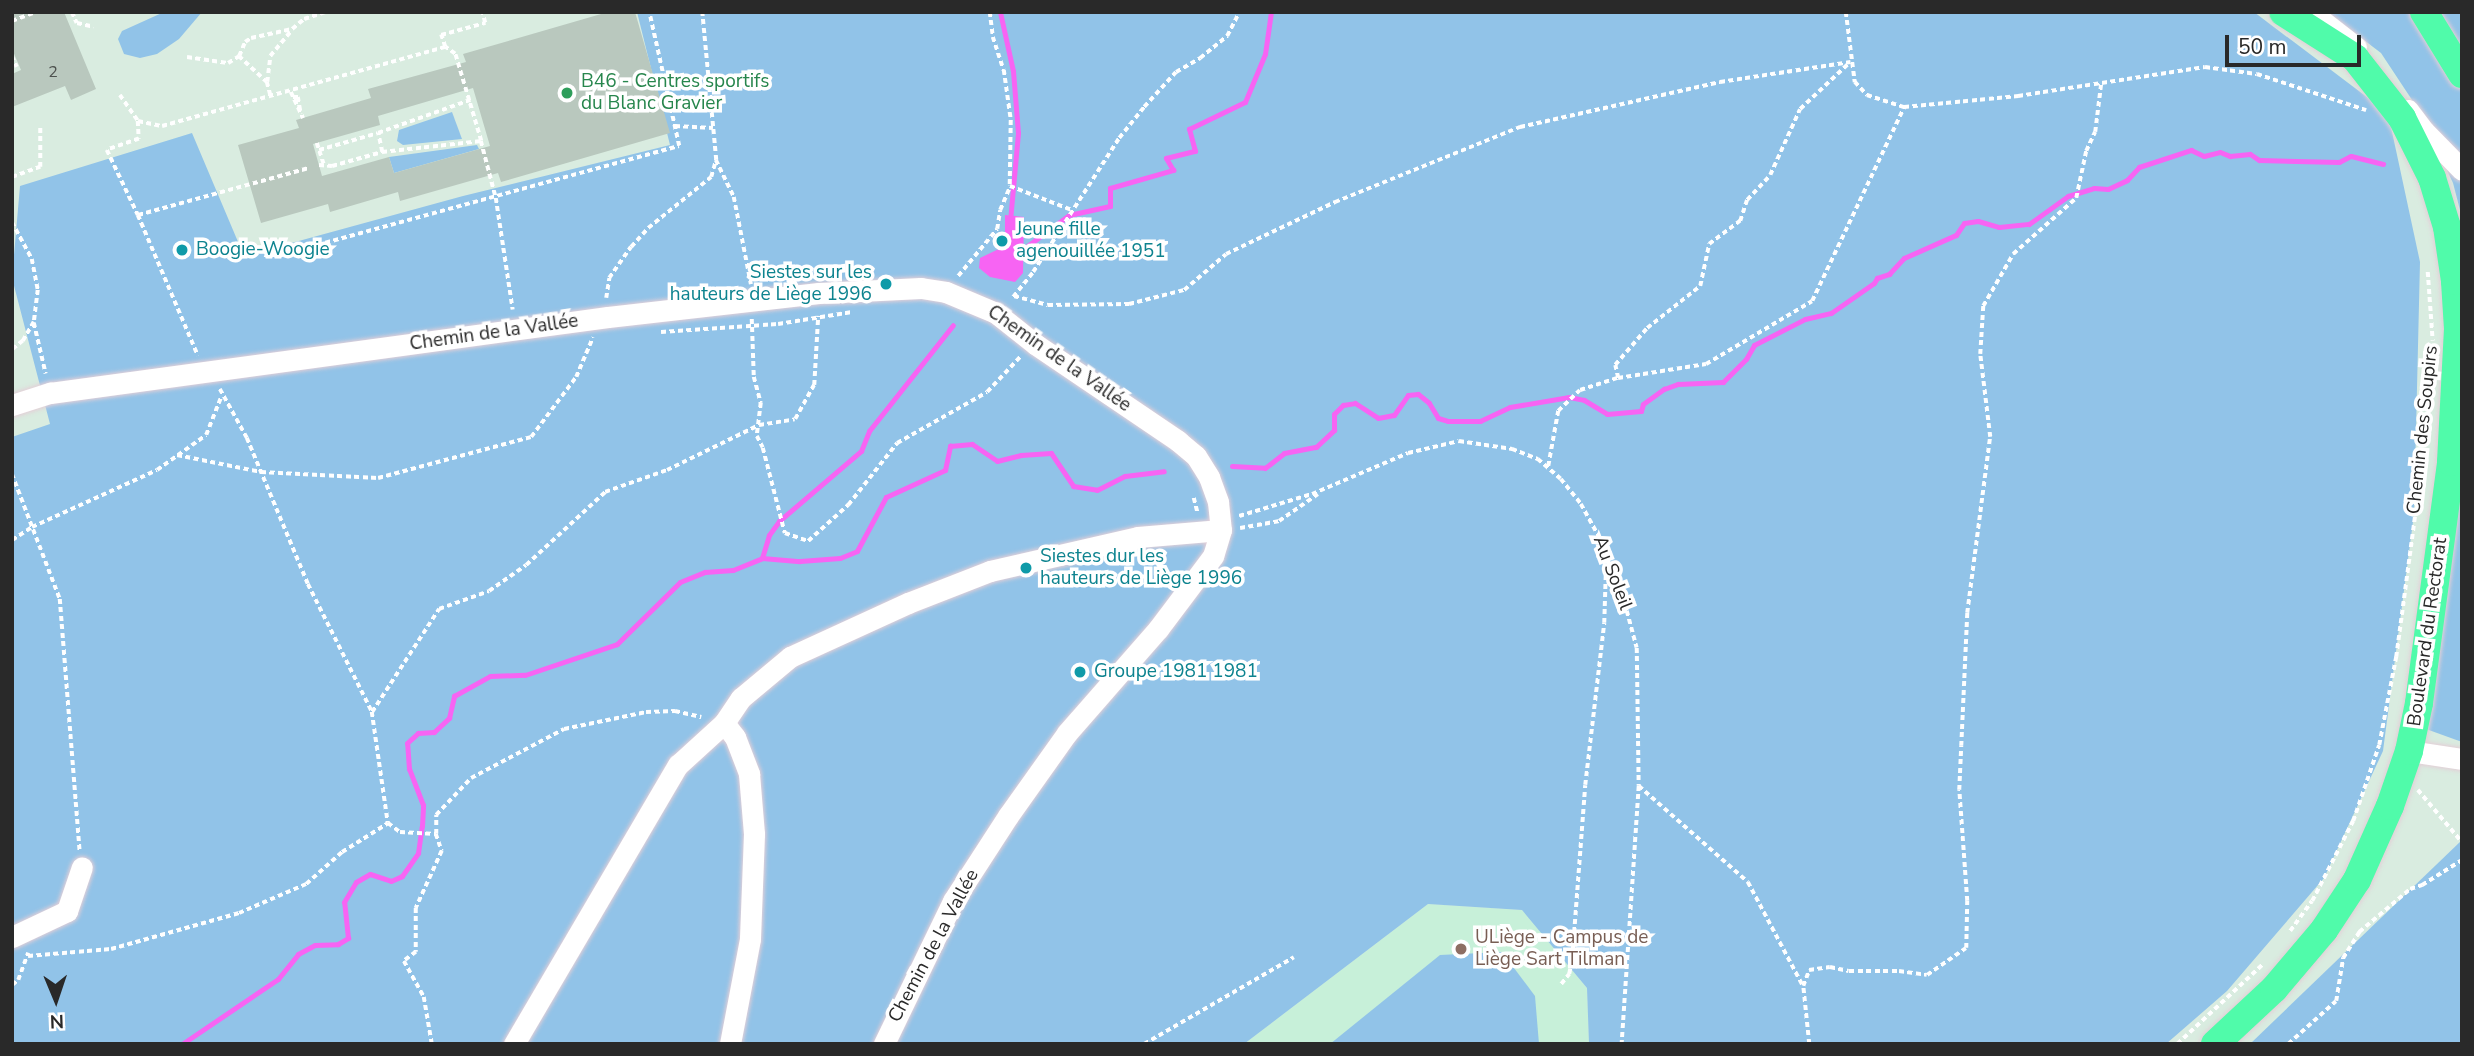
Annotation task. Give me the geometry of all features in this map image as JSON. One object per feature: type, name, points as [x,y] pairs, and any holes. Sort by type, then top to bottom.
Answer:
[{"type":"main road","name":"Boulevard du Rectorat","points":[[2216,1044],[2274,989],[2324,930],[2357,880],[2399,782],[2409,751],[2429,640],[2451,461],[2458,329],[2449,239],[2443,209],[2423,155],[2386,95],[2355,58],[2283,12]]},
{"type":"main road","points":[[2424,12],[2462,74]]},
{"type":"street","points":[[2311,12],[2355,45],[2424,131],[2462,170]]},
{"type":"street","name":"Chemin de la Vallée","points":[[12,405],[50,393],[604,318],[819,293],[921,288],[946,292],[996,313],[1028,350],[1196,456],[1209,477],[1218,502],[1211,531],[1213,556],[1195,584],[1067,733],[1001,827],[953,901],[884,1044]]},
{"type":"street","points":[[514,1044],[678,765],[724,723],[741,698],[790,657],[908,603],[990,571],[1138,537],[1211,531]]},
{"type":"street","points":[[724,723],[735,737],[749,774],[754,834],[750,939],[730,1044]]},
{"type":"street","points":[[2409,751],[2462,759]]},
{"type":"street","points":[[12,937],[76,915],[82,867]]},
{"type":"path","points":[[12,21],[35,12]]},
{"type":"path","points":[[72,12],[77,23],[94,27]]},
{"type":"path","points":[[271,97],[267,82],[270,56],[304,19],[328,12],[378,12]]},
{"type":"path","points":[[482,12],[485,23],[441,35],[445,47],[455,54],[496,198],[516,330]]},
{"type":"path","points":[[317,245],[679,146],[649,12]]},
{"type":"path","points":[[702,12],[716,160],[734,197],[753,302],[754,377],[761,403],[757,436],[763,448],[779,522],[785,533],[808,541],[848,505],[897,443],[986,392],[1028,350]]},
{"type":"path","points":[[946,292],[974,254],[997,229],[1000,210],[1010,186],[1012,120],[1004,70],[993,37],[990,12]]},
{"type":"path","points":[[996,313],[1014,296],[1144,107],[1176,72],[1200,58],[1227,36],[1239,12]]},
{"type":"path","points":[[1846,12],[1850,62],[1855,82],[1867,95],[1903,107],[2018,96],[2183,69],[2227,68],[2303,87],[2371,113]]},
{"type":"path","points":[[187,57],[228,63],[239,56],[245,42],[251,38],[292,29]]},
{"type":"path","points":[[138,121],[162,126],[271,97],[292,94],[445,47]]},
{"type":"path","points":[[12,56],[17,67]]},
{"type":"path","points":[[239,56],[267,82]]},
{"type":"path","points":[[1014,296],[1048,305],[1129,304],[1184,290],[1226,254],[1323,208],[1520,127],[1720,82],[1850,62]]},
{"type":"path","points":[[1618,378],[1615,365],[1647,328],[1700,286],[1709,244],[1740,221],[1747,200],[1770,175],[1800,109],[1850,62]]},
{"type":"path","points":[[1803,986],[1809,970],[1830,967],[1849,971],[1927,975],[1966,948],[1967,901],[1960,768],[1967,614],[1990,437],[1980,354],[1983,306],[2013,254],[2076,198],[2086,151],[2095,132],[2101,83]]},
{"type":"path","points":[[292,94],[302,116]]},
{"type":"path","points":[[120,95],[138,121],[139,139],[107,150],[199,358],[216,372],[221,397],[247,438],[308,584],[372,712],[388,823],[400,832],[436,834]]},
{"type":"path","points":[[319,150],[378,133],[470,100]]},
{"type":"path","points":[[1548,466],[1558,411],[1580,390],[1618,378],[1706,364],[1812,301],[1903,107]]},
{"type":"path","points":[[675,126],[713,128]]},
{"type":"path","points":[[12,177],[40,167],[40,127]]},
{"type":"path","points":[[378,133],[382,152]]},
{"type":"path","points":[[317,143],[321,165],[332,166],[382,152],[481,141]]},
{"type":"path","points":[[177,455],[261,472],[377,478],[531,437],[576,377],[604,318],[609,278],[648,228],[710,177],[716,160]]},
{"type":"path","points":[[138,215],[309,168]]},
{"type":"path","points":[[1010,186],[1072,210]]},
{"type":"path","points":[[12,222],[32,259],[38,290],[34,322],[50,393]]},
{"type":"path","name":"Chemin des Soupirs","points":[[2428,267],[2433,344]]},
{"type":"path","points":[[372,712],[439,609],[489,592],[526,565],[605,492],[667,470],[759,425],[795,419],[814,385],[819,293]]},
{"type":"path","points":[[657,332],[752,327],[862,310]]},
{"type":"path","points":[[12,350],[23,341],[34,322]]},
{"type":"path","points":[[1012,348],[1028,350]]},
{"type":"path","points":[[12,540],[32,527],[157,470],[206,435],[221,397]]},
{"type":"path","name":"Chemin des Soupirs","points":[[2284,940],[2312,901],[2335,859],[2362,797],[2379,745],[2396,657],[2430,405]]},
{"type":"path","name":"Au Soleil","points":[[1211,531],[1235,517],[1321,490],[1408,453],[1459,441],[1512,449],[1548,466],[1588,513],[1627,611],[1637,648],[1639,786],[1622,1044]]},
{"type":"path","points":[[12,474],[60,598],[82,867]]},
{"type":"path","points":[[1194,496],[1211,531],[1279,521],[1321,490]]},
{"type":"path","points":[[1561,984],[1569,974],[1572,958],[1585,785],[1605,616],[1606,557]]},
{"type":"path","points":[[432,1044],[424,997],[404,961],[416,951],[416,908],[442,851],[436,834],[436,816],[471,778],[564,729],[646,712],[675,711],[724,723]]},
{"type":"path","points":[[2399,782],[2412,784],[2424,794],[2462,842]]},
{"type":"path","points":[[1639,786],[1748,882],[1803,986],[1809,1044]]},
{"type":"path","points":[[12,985],[18,980],[28,956],[111,949],[239,913],[306,884],[342,852],[388,823]]},
{"type":"path","points":[[2288,1044],[2336,1001],[2343,958],[2359,932],[2410,889],[2422,886],[2462,860]]},
{"type":"path","points":[[2177,1044],[2270,955]]},
{"type":"path","points":[[1144,1044],[1294,957]]},
{"type":"shaded area","points":[[164,12],[202,12],[179,39],[157,54],[140,58],[124,54],[118,39],[122,31]]},
{"type":"shaded area","points":[[637,12],[2254,12],[2388,113],[2420,262],[2414,514],[2383,751],[2324,878],[2227,991],[2166,1044],[1589,1044],[1587,988],[1522,910],[1428,904],[1244,1044],[12,1044],[12,437],[50,424],[12,278],[20,186],[192,133],[244,256],[463,196],[670,145]]},
{"type":"shaded area","points":[[2327,12],[2462,12],[2462,218],[2453,183],[2418,109],[2381,53]]},
{"type":"shaded area","points":[[452,112],[462,139],[403,145],[397,141],[399,130]]},
{"type":"shaded area","points":[[477,145],[479,149],[394,173],[389,157]]},
{"type":"shaded area","points":[[1005,215],[1024,217],[1023,273],[1015,282],[990,277],[979,268],[980,258],[1005,246]]},
{"type":"shaded area","points":[[2462,375],[2462,742],[2426,729]]},
{"type":"shaded area","points":[[2462,840],[2462,1044],[2250,1044]]},
{"type":"shaded area","name":"ULiège - Campus de Liège Sart Tilman","points":[[1428,904],[1522,910],[1587,988],[1589,1044],[1244,1044]]},
{"type":"shaded area","points":[[1502,952],[1535,996],[1539,1044],[1330,1044],[1440,955]]},
{"type":"building","points":[[12,12],[64,12],[96,89],[71,100],[65,86],[12,107],[12,74],[21,70],[12,49]]},
{"type":"building","points":[[608,12],[635,12],[670,133],[501,182],[498,173],[400,201],[398,192],[330,212],[328,204],[261,223],[238,145],[299,128],[296,120],[371,98],[368,89],[466,62],[463,54]],"holes":[[[473,88],[490,146],[394,173],[389,157],[322,176],[313,144],[380,125],[378,116]]]},
{"type":"waterway","points":[[1000,12],[1013,71],[1018,133],[1010,221]]},
{"type":"waterway","points":[[1022,250],[1069,215],[1110,206],[1110,188],[1173,170],[1166,158],[1195,151],[1189,129],[1245,102],[1265,54],[1271,12]]},
{"type":"waterway","points":[[1232,466],[1265,468],[1284,453],[1316,447],[1334,430],[1334,414],[1343,405],[1355,403],[1378,418],[1394,415],[1408,395],[1418,394],[1429,403],[1438,418],[1448,421],[1480,421],[1510,407],[1569,397],[1584,400],[1607,414],[1641,411],[1643,404],[1664,389],[1678,384],[1723,382],[1746,359],[1754,345],[1805,319],[1831,313],[1874,283],[1877,278],[1889,274],[1904,258],[1956,235],[1964,223],[1978,221],[1999,227],[2029,224],[2068,196],[2094,188],[2108,189],[2127,180],[2139,167],[2191,150],[2204,156],[2220,152],[2230,156],[2250,154],[2259,160],[2339,162],[2351,156],[2383,164]]},
{"type":"waterway","points":[[762,558],[769,535],[779,521],[861,451],[869,431],[953,325]]},
{"type":"waterway","points":[[182,1044],[278,979],[298,954],[315,945],[338,944],[348,938],[344,902],[356,882],[370,874],[391,881],[402,876],[418,853],[423,805],[409,769],[407,743],[418,733],[434,732],[449,718],[454,696],[490,676],[525,675],[617,644],[680,582],[705,572],[733,570],[762,558],[800,561],[840,558],[857,551],[886,497],[945,470],[950,446],[972,444],[997,461],[1021,455],[1051,453],[1073,486],[1097,490],[1125,476],[1164,471]]},
{"type":"place","name":"B46 - Centres sportifs du Blanc Gravier","points":[[567,93]]},
{"type":"place","name":"Jeune fille agenouillée 1951","points":[[1002,241]]},
{"type":"place","name":"Boogie-Woogie","points":[[182,250]]},
{"type":"place","name":"Siestes sur les hauteurs de Liège 1996","points":[[886,284]]},
{"type":"place","name":"Siestes dur les hauteurs de Liège 1996","points":[[1026,568]]},
{"type":"place","name":"Groupe 1981 1981","points":[[1080,672]]},
{"type":"place","name":"ULiège - Campus de Liège Sart Tilman","points":[[1461,949]]}]
